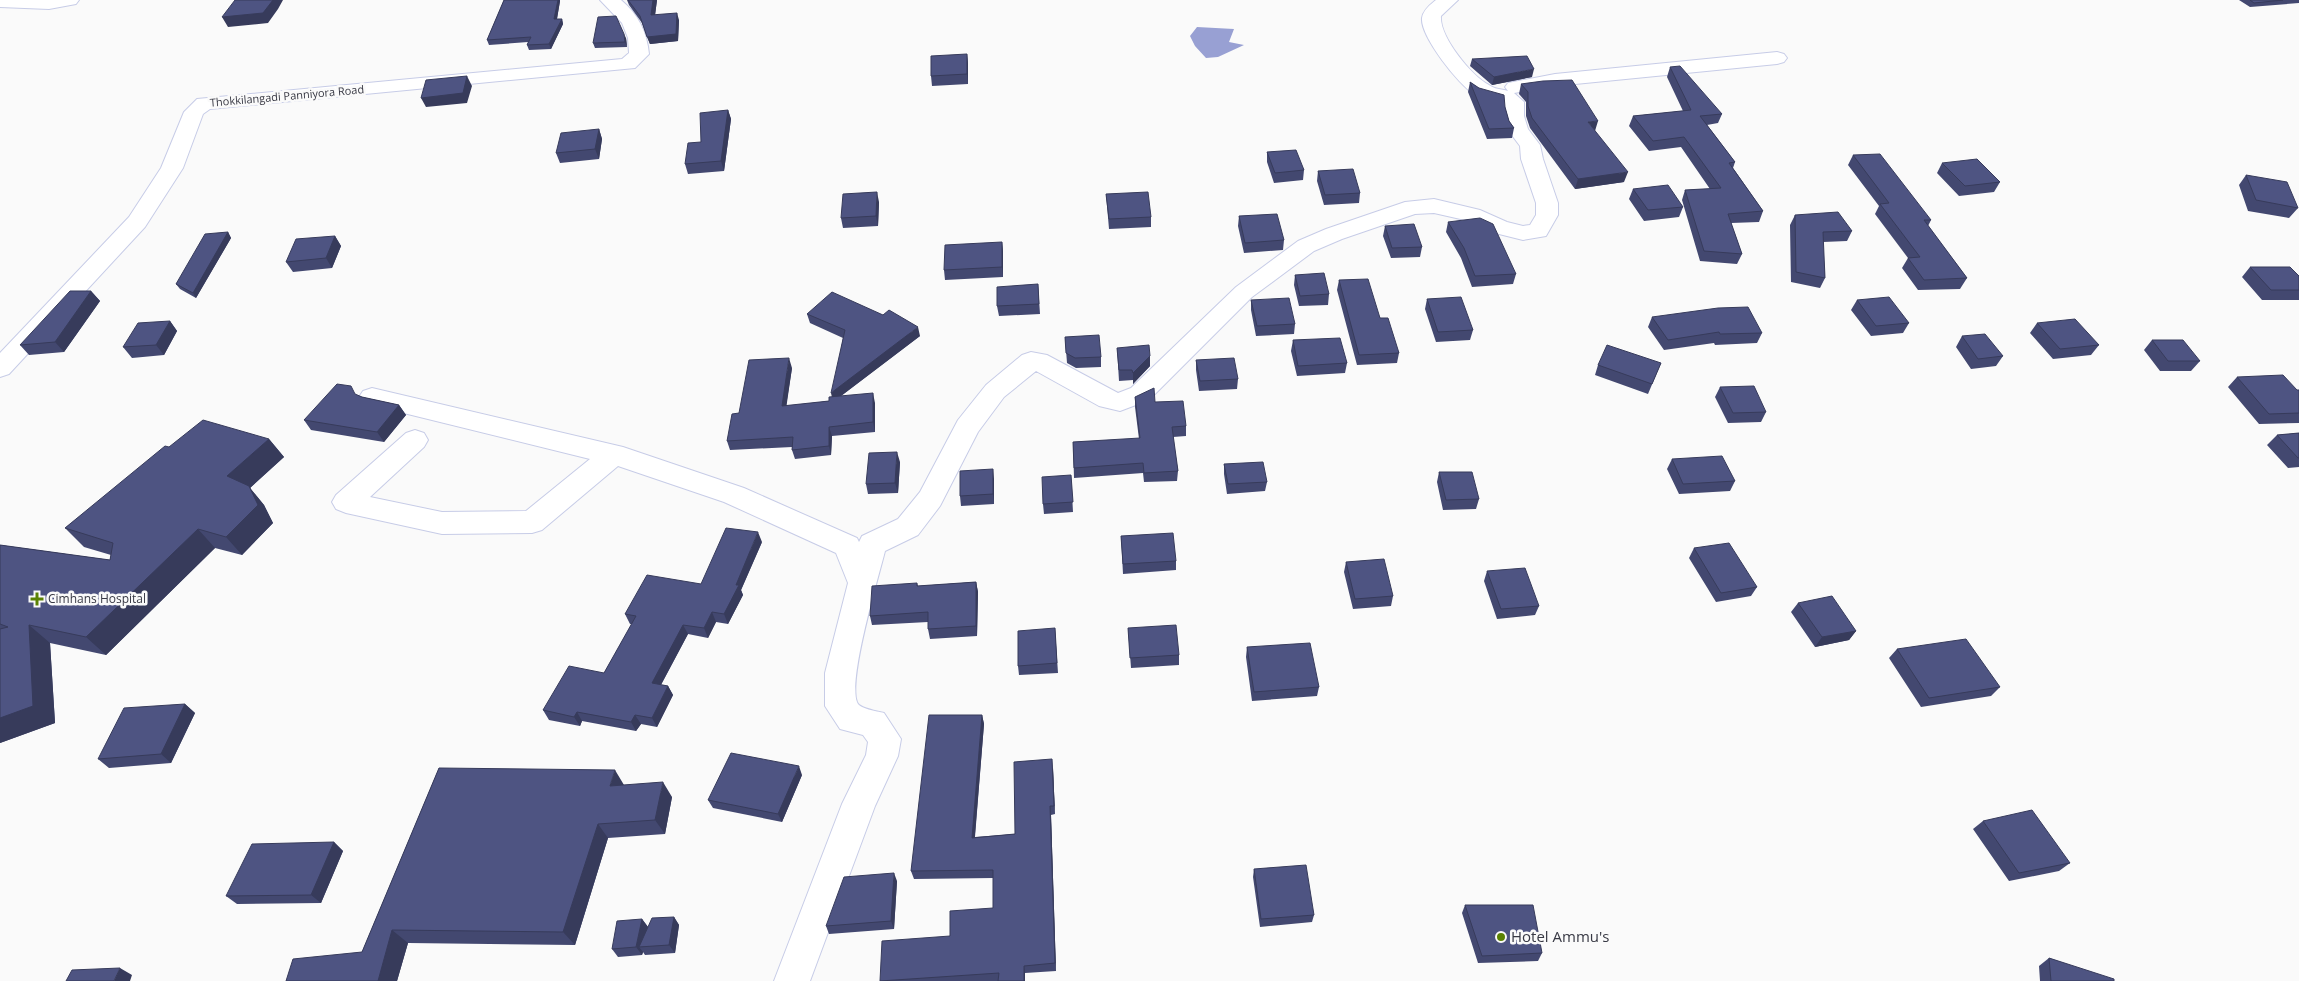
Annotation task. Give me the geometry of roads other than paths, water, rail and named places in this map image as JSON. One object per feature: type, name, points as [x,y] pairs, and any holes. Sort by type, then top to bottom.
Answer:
[{"type":"street","points":[[0,2],[49,4],[70,0]]},
{"type":"street","name":"Thokkilangadi Panniyora Road","points":[[0,368],[137,222],[172,168],[194,112],[204,103],[628,64],[639,54],[639,43],[632,23],[621,8],[609,0]]},
{"type":"street","points":[[792,981],[859,804],[882,756],[886,739],[873,723],[851,719],[841,706],[840,673],[872,544],[908,526],[930,499],[967,426],[994,390],[1031,361],[1038,361],[1108,400],[1120,402],[1140,394],[1237,299],[1306,246],[1334,234],[1413,207],[1434,206],[1472,215],[1499,227],[1523,233],[1538,231],[1547,214],[1547,203],[1530,145],[1518,130],[1512,100],[1482,90],[1468,81],[1446,51],[1432,26],[1430,18],[1434,11],[1449,0]]},
{"type":"street","points":[[1494,93],[1507,88],[1555,80],[1777,58]]},
{"type":"street","points":[[281,97],[297,77]]},
{"type":"street","points":[[372,396],[501,429],[614,454],[734,495],[847,546],[862,583]]},
{"type":"street","points":[[415,440],[346,502],[442,523],[532,522],[614,454]]},
{"type":"water","points":[[1197,27],[1234,29],[1229,42],[1244,45],[1218,57],[1206,58],[1195,46],[1190,36]]},
{"type":"place","name":"Cimhans Hospital","points":[[37,599]]},
{"type":"place","name":"Hotel Ammu's","points":[[1501,937]]}]
